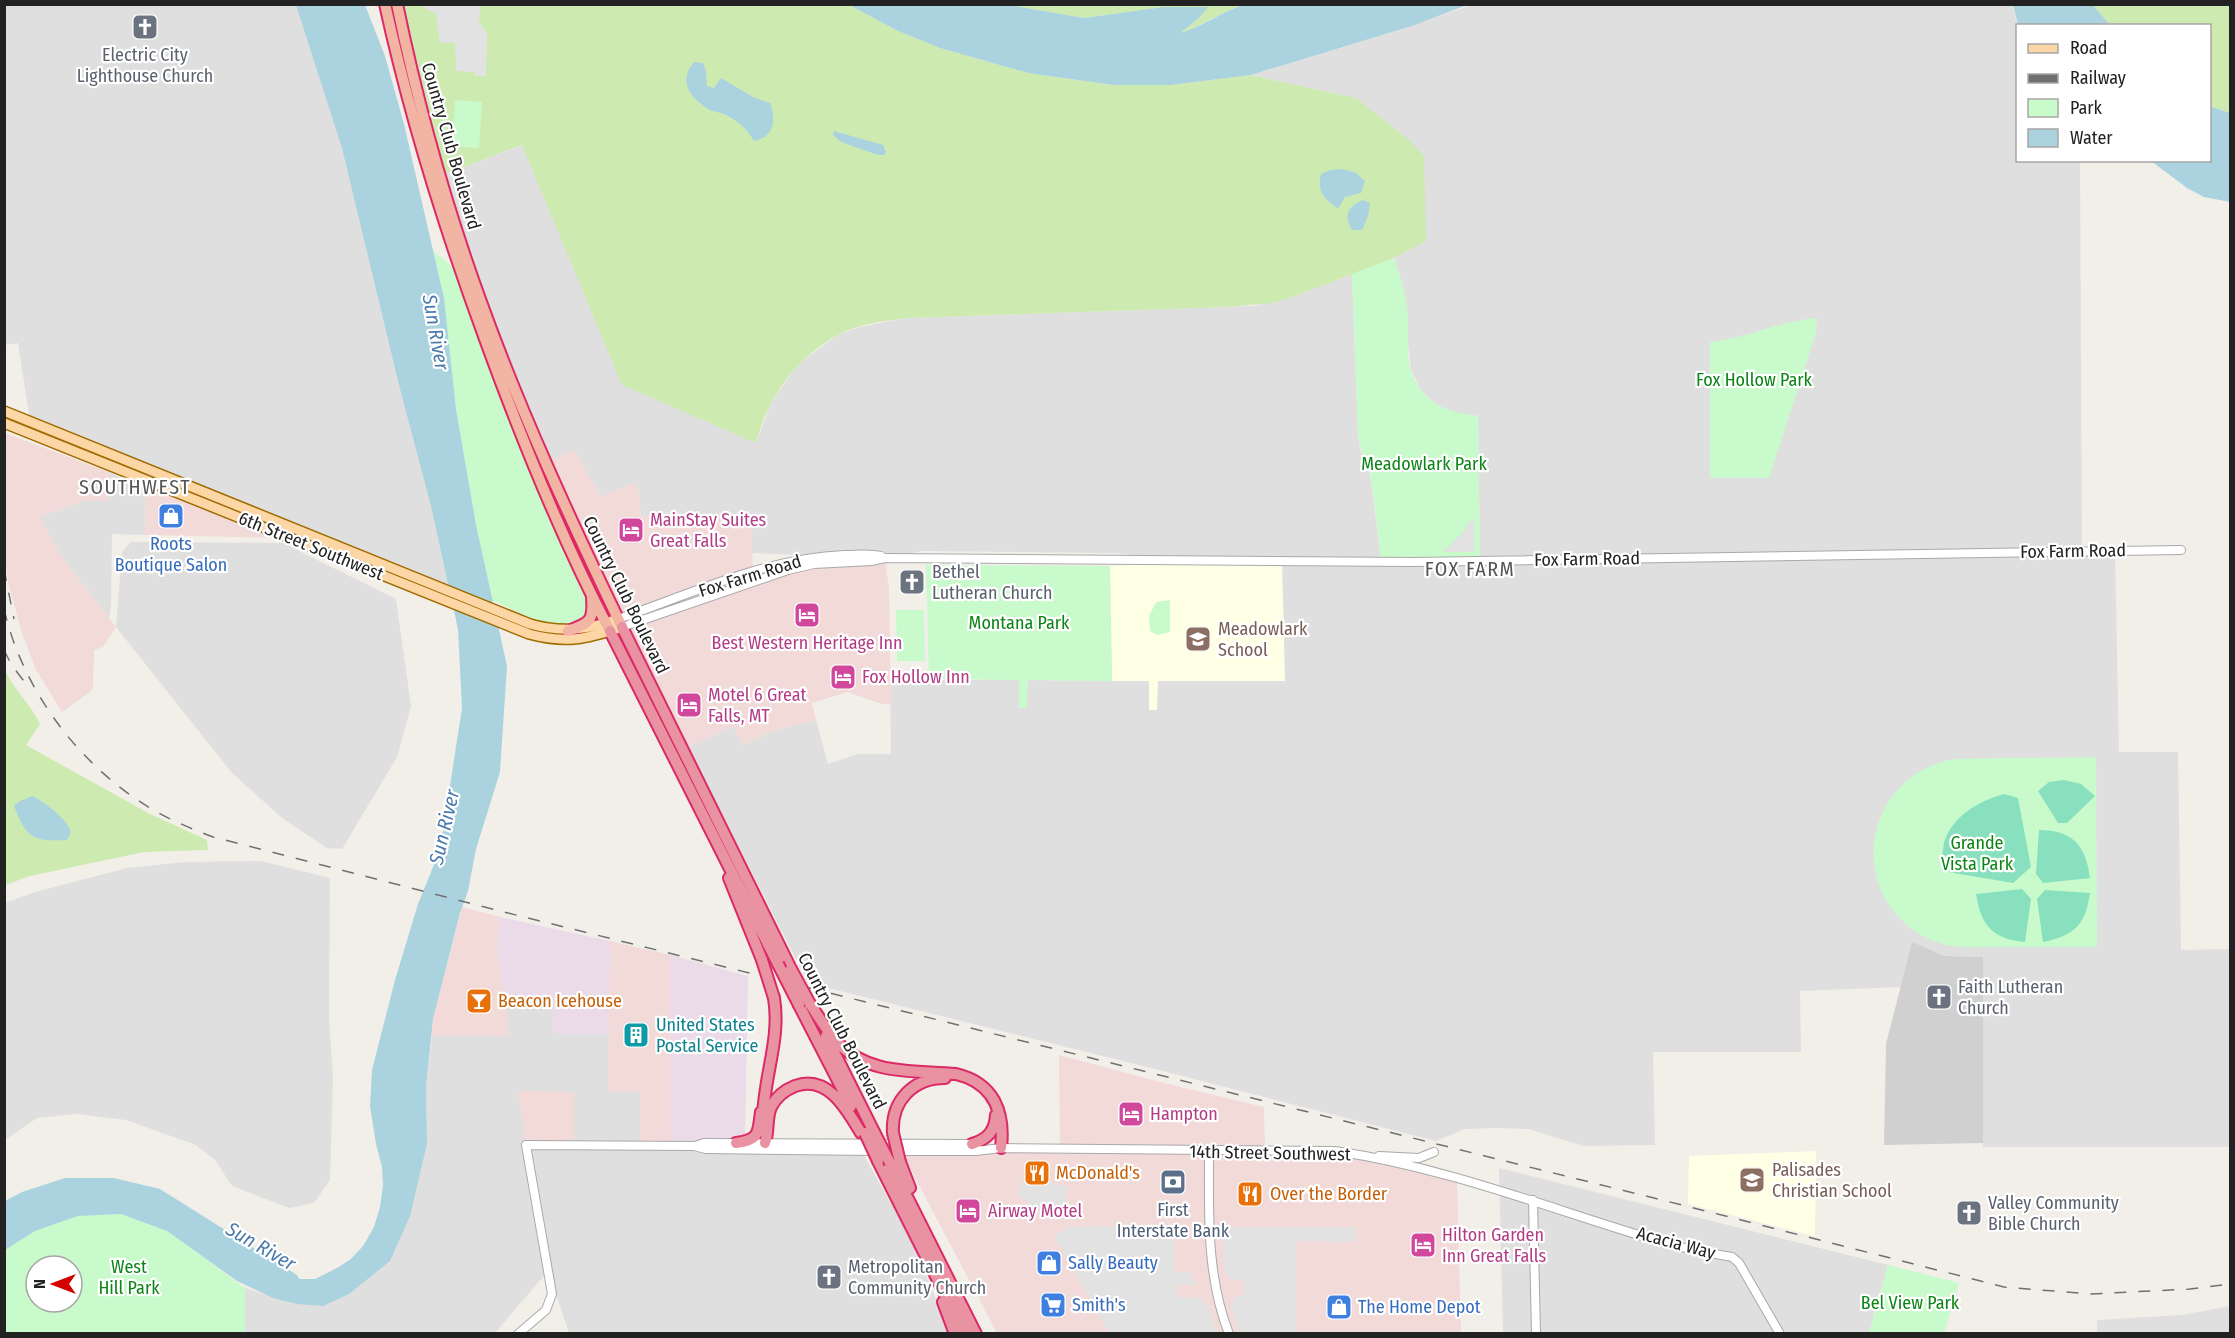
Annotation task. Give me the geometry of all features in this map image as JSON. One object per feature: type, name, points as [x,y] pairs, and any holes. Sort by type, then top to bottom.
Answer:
[{"type":"highway","name":"Country Club Boulevard","points":[[385,4],[434,194],[460,272],[517,425],[608,627],[778,963],[805,1004]]},
{"type":"highway","name":"Country Club Boulevard","points":[[396,4],[412,76],[453,218],[481,302],[551,477],[620,623],[792,969],[805,1004],[921,1246]]},
{"type":"highway","points":[[568,631],[590,620],[593,608],[592,594]]},
{"type":"highway","points":[[715,838],[718,852],[762,960],[777,1012],[776,1037],[758,1132],[752,1139],[736,1143]]},
{"type":"highway","points":[[805,1004],[838,1043],[867,1064],[897,1070],[956,1074],[965,1076],[983,1087],[993,1097],[1001,1116],[1003,1134],[1001,1148]]},
{"type":"highway","points":[[895,1162],[893,1133],[896,1110],[902,1098],[916,1085],[934,1078],[951,1078],[970,1083],[988,1098],[996,1115],[1001,1148]]},
{"type":"highway","points":[[765,1147],[773,1103],[783,1092],[799,1085],[817,1085],[833,1094],[867,1133]]},
{"type":"highway","points":[[765,1097],[763,1135],[765,1147]]},
{"type":"highway","points":[[972,1144],[991,1134],[996,1115]]},
{"type":"highway","name":"Country Club Boulevard","points":[[867,1133],[895,1162],[937,1258],[976,1334]]},
{"type":"highway","points":[[921,1246],[955,1334]]},
{"type":"highway","points":[[921,1246],[965,1334]]},
{"type":"main road","name":"6th Street Southwest","points":[[4,411],[518,620],[539,627],[568,631],[608,627]]},
{"type":"main road","name":"6th Street Southwest","points":[[4,423],[542,638],[569,641],[588,638],[620,623]]},
{"type":"street","name":"Fox Farm Road","points":[[620,623],[788,570],[830,562],[871,561],[885,558],[1413,561],[2181,550]]},
{"type":"street","name":"14th Street Southwest","points":[[694,1146],[704,1143],[736,1143],[765,1147],[976,1151],[1001,1148],[1335,1151],[1372,1157],[1457,1177],[1533,1200]]},
{"type":"street","name":"14th Street Southwest","points":[[518,1334],[546,1310],[552,1294],[526,1145],[694,1146],[706,1149],[984,1144],[1001,1148]]},
{"type":"street","points":[[1209,1151],[1211,1260],[1215,1290],[1229,1334]]},
{"type":"street","points":[[1372,1157],[1389,1155],[1419,1158],[1434,1152]]},
{"type":"street","points":[[1533,1200],[1536,1334]]},
{"type":"street","name":"Acacia Way","points":[[1533,1200],[1671,1244],[1732,1257],[1739,1263],[1780,1334]]},
{"type":"shaded area","points":[[4,5],[298,5],[333,99],[453,592],[30,421],[18,343],[5,345]]},
{"type":"shaded area","points":[[420,5],[480,5],[479,22],[487,33],[486,76],[475,76],[475,72],[456,71],[455,42],[440,43],[436,14]]},
{"type":"shaded area","points":[[1471,5],[2012,5],[2018,24],[2016,162],[2080,162],[2082,551],[2115,552],[2119,752],[2178,752],[2181,950],[2230,949],[2230,1147],[1983,1147],[1983,957],[1945,956],[1913,943],[1902,987],[1800,991],[1801,1052],[1653,1052],[1655,1145],[1584,1146],[1528,1129],[1497,1128],[1465,1129],[1436,1141],[808,983],[688,747],[730,727],[735,729],[743,745],[775,730],[816,720],[828,764],[858,754],[891,754],[890,680],[1019,680],[1019,708],[1027,708],[1027,680],[1149,681],[1149,709],[1157,710],[1157,681],[1285,681],[1174,560],[1115,553],[922,551],[885,558],[751,553],[750,516],[641,516],[638,489],[601,497],[574,450],[549,462],[468,254],[445,174],[523,145],[756,443],[771,403],[797,365],[838,335],[860,327],[906,318],[1253,306],[1292,297],[1352,274],[1358,435],[1372,486],[1381,561],[1480,560],[1478,416],[1455,413],[1441,408],[1422,392],[1411,370],[1401,280],[1394,258],[1426,241],[1356,98],[1251,75],[1390,33]]},
{"type":"shaded area","points":[[5,433],[109,472],[109,501],[83,501],[40,517],[61,556],[116,627],[103,647],[94,650],[93,687],[90,692],[62,712],[36,670],[22,633],[9,586],[4,554]]},
{"type":"shaded area","points":[[574,450],[601,497],[633,483],[638,489],[641,516],[751,516],[753,572],[618,619],[545,464]]},
{"type":"shaded area","points":[[109,472],[146,488],[145,535],[112,534],[109,618],[61,556],[40,517],[83,501],[109,501]]},
{"type":"shaded area","points":[[146,488],[168,489],[276,532],[276,538],[145,535]]},
{"type":"shaded area","points":[[1471,519],[1474,520],[1474,552],[1443,552],[1463,532]]},
{"type":"shaded area","points":[[131,542],[283,543],[396,599],[411,706],[397,757],[342,849],[327,848],[282,818],[232,773],[116,627],[122,552]]},
{"type":"shaded area","points":[[885,558],[889,590],[891,704],[882,704],[847,692],[812,703],[816,720],[775,730],[743,745],[735,729],[730,727],[688,747],[628,625],[788,570]]},
{"type":"shaded area","name":"Meadowlark School","points":[[1242,560],[1282,561],[1285,681],[1158,681],[1157,710],[1149,710],[1149,681],[1112,681],[1110,566]]},
{"type":"shaded area","points":[[261,861],[330,878],[329,1019],[333,1077],[330,1180],[314,1203],[289,1208],[232,1186],[215,1160],[196,1145],[126,1120],[77,1114],[37,1118],[5,1140],[5,903],[35,892],[127,868],[185,862]]},
{"type":"shaded area","points":[[462,907],[500,917],[497,947],[510,1036],[432,1036],[433,1019]]},
{"type":"shaded area","points":[[500,917],[610,941],[609,1034],[553,1034],[553,999],[504,999],[497,947]]},
{"type":"shaded area","points":[[610,941],[670,955],[671,1146],[640,1145],[640,1092],[608,1092]]},
{"type":"shaded area","points":[[1912,942],[1945,956],[1983,957],[1983,1143],[1884,1145],[1886,1044]]},
{"type":"shaded area","points":[[670,955],[748,976],[745,1142],[671,1146]]},
{"type":"shaded area","points":[[504,999],[553,999],[553,1034],[609,1034],[608,1092],[640,1091],[641,1145],[862,1152],[911,1239],[950,1333],[569,1333],[548,1271],[495,1333],[245,1334],[245,1288],[297,1304],[349,1294],[427,1144],[426,1087],[432,1036],[509,1035]]},
{"type":"shaded area","points":[[1059,1055],[1264,1107],[1265,1151],[1335,1151],[1457,1177],[1461,1333],[997,1333],[901,1151],[1060,1148]]},
{"type":"shaded area","points":[[518,1091],[574,1092],[574,1145],[526,1145]]},
{"type":"shaded area","name":"Palisades Christian School","points":[[1816,1151],[1815,1236],[1688,1204],[1689,1156]]},
{"type":"shaded area","points":[[1499,1168],[1888,1265],[1869,1333],[1503,1333]]},
{"type":"shaded area","points":[[1023,1180],[1051,1180],[1051,1184],[1066,1186],[1066,1213],[1054,1220],[1046,1218],[1017,1193]]},
{"type":"shaded area","points":[[1128,1226],[1136,1239],[1156,1226],[1161,1226],[1161,1236],[1174,1236],[1174,1272],[1192,1272],[1191,1281],[1196,1281],[1196,1285],[1176,1285],[1176,1297],[1202,1298],[1202,1303],[1207,1304],[1216,1333],[1109,1333],[1054,1236],[1070,1227]]},
{"type":"shaded area","points":[[1222,1227],[1356,1227],[1356,1242],[1296,1241],[1296,1328],[1294,1333],[1240,1333],[1230,1303],[1235,1301],[1235,1296],[1243,1296],[1244,1280],[1229,1280],[1229,1274],[1224,1275]]},
{"type":"shaded area","points":[[2230,1306],[2230,1333],[2097,1333],[2097,1320],[2182,1315]]},
{"type":"green space","points":[[403,5],[849,5],[898,31],[940,48],[1028,73],[1113,85],[1171,85],[1251,75],[1356,98],[1409,140],[1424,156],[1426,241],[1394,258],[1273,303],[1228,307],[906,318],[854,328],[823,344],[797,367],[776,395],[761,426],[756,443],[622,385],[522,145],[445,174]]},
{"type":"green space","points":[[1009,5],[1243,5],[1177,34],[1198,19],[1207,7],[1163,7],[1084,18]]},
{"type":"green space","points":[[2093,5],[2230,5],[2230,113],[2211,106],[2211,24],[2109,24]]},
{"type":"green space","points":[[455,100],[482,102],[479,148],[452,146]]},
{"type":"green space","points":[[433,251],[457,270],[539,486],[574,572],[591,600],[590,614],[578,621],[553,623],[541,621],[492,600],[476,525],[456,409],[444,298]]},
{"type":"green space","name":"Meadowlark Park","points":[[1394,258],[1406,300],[1408,355],[1416,382],[1429,399],[1437,404],[1456,412],[1478,416],[1480,560],[1381,561],[1372,485],[1358,435],[1352,274]]},
{"type":"green space","name":"Fox Hollow Park","points":[[1817,318],[1816,333],[1769,478],[1710,478],[1710,342],[1790,322]]},
{"type":"green space","name":"Montana Park","points":[[926,565],[1110,566],[1112,681],[1028,680],[1027,708],[1019,708],[1019,680],[929,679]]},
{"type":"green space","points":[[1170,600],[1170,632],[1157,635],[1150,631],[1149,616],[1156,602]]},
{"type":"green space","points":[[896,610],[924,610],[925,661],[897,661]]},
{"type":"green space","points":[[5,670],[40,724],[26,745],[148,813],[207,840],[208,850],[144,852],[30,876],[5,885]]},
{"type":"green space","name":"Grande Vista Park","points":[[2096,757],[2097,947],[1946,945],[1910,928],[1889,906],[1877,880],[1874,852],[1878,824],[1891,798],[1912,777],[1941,762],[1954,759]]},
{"type":"green space","points":[[2064,780],[2081,784],[2095,796],[2067,823],[2058,823],[2038,791],[2049,782]]},
{"type":"green space","points":[[2004,794],[2018,798],[2031,867],[2013,883],[1942,871],[1944,843],[1953,825],[1976,805]]},
{"type":"green space","points":[[2039,830],[2061,833],[2076,842],[2085,857],[2090,878],[2043,883],[2036,874]]},
{"type":"green space","points":[[2022,889],[2031,899],[2025,942],[2005,938],[1990,929],[1981,915],[1976,894]]},
{"type":"green space","points":[[2045,890],[2090,893],[2085,914],[2077,927],[2063,936],[2043,942],[2037,899]]},
{"type":"green space","name":"West Hill Park","points":[[121,1214],[167,1231],[245,1288],[245,1333],[5,1334],[5,1250],[35,1231],[78,1216]]},
{"type":"green space","name":"Bel View Park","points":[[1888,1265],[1959,1283],[1944,1333],[1869,1333]]},
{"type":"water","name":"Sun River","points":[[296,5],[365,5],[385,56],[404,124],[444,298],[456,409],[476,525],[507,666],[500,772],[476,849],[468,891],[460,913],[433,1019],[426,1087],[427,1144],[410,1216],[390,1261],[349,1294],[323,1306],[297,1304],[273,1298],[237,1281],[167,1231],[121,1214],[78,1216],[35,1231],[5,1250],[5,1201],[22,1192],[65,1178],[114,1178],[160,1189],[297,1275],[299,1279],[315,1279],[351,1259],[363,1246],[374,1227],[380,1207],[383,1185],[382,1167],[370,1106],[372,1070],[395,980],[418,904],[440,850],[462,708],[458,629],[431,506],[399,385],[342,148]]},
{"type":"water","points":[[849,5],[1009,5],[1084,18],[1163,7],[1208,7],[1198,19],[1180,33],[1243,5],[1467,5],[1412,26],[1251,75],[1171,85],[1113,85],[1028,73],[940,48],[898,31]]},
{"type":"water","points":[[2013,5],[2093,5],[2109,24],[2018,24]]},
{"type":"water","points":[[694,62],[703,63],[707,86],[714,88],[721,78],[753,97],[770,103],[773,122],[766,136],[754,141],[734,120],[708,109],[691,94],[686,82],[689,69]]},
{"type":"water","points":[[2211,106],[2230,113],[2230,202],[2204,197],[2187,188],[2152,162],[2211,162]]},
{"type":"water","points":[[834,131],[883,145],[886,152],[884,155],[878,155],[841,142],[833,135]]},
{"type":"water","points":[[1343,169],[1356,173],[1365,181],[1361,193],[1345,197],[1338,209],[1322,194],[1320,180],[1321,174],[1330,170]]},
{"type":"water","points":[[1362,200],[1370,203],[1368,216],[1362,230],[1352,230],[1349,225],[1348,212]]},
{"type":"water","points":[[32,796],[49,806],[69,827],[71,832],[67,840],[38,839],[27,831],[14,806]]},
{"type":"railway","points":[[4,569],[14,619]]},
{"type":"railway","points":[[4,609],[25,669],[57,723],[78,748],[100,770],[150,808],[213,837],[500,911],[2004,1287],[2090,1294],[2190,1289],[2230,1284]]},
{"type":"railway","points":[[4,650],[11,664],[29,688]]},
{"type":"place","name":"Electric City Lighthouse Church","points":[[145,27]]},
{"type":"place","name":"Roots Boutique Salon","points":[[171,516]]},
{"type":"place","name":"MainStay Suites Great Falls","points":[[631,530]]},
{"type":"place","name":"Bethel Lutheran Church","points":[[912,582]]},
{"type":"place","name":"Best Western Heritage Inn","points":[[807,615]]},
{"type":"place","name":"Meadowlark School","points":[[1198,639]]},
{"type":"place","name":"Fox Hollow Inn","points":[[843,677]]},
{"type":"place","name":"Motel 6 Great Falls, MT","points":[[689,705]]},
{"type":"place","name":"Faith Lutheran Church","points":[[1939,997]]},
{"type":"place","name":"Beacon Icehouse","points":[[479,1001]]},
{"type":"place","name":"United States Postal Service","points":[[636,1035]]},
{"type":"place","name":"Hampton","points":[[1131,1114]]},
{"type":"place","name":"McDonald's","points":[[1037,1173]]},
{"type":"place","name":"Palisades Christian School","points":[[1752,1180]]},
{"type":"place","name":"First Interstate Bank","points":[[1173,1182]]},
{"type":"place","name":"Over the Border","points":[[1250,1194]]},
{"type":"place","name":"Airway Motel","points":[[968,1211]]},
{"type":"place","name":"Valley Community Bible Church","points":[[1969,1213]]},
{"type":"place","name":"Hilton Garden Inn Great Falls","points":[[1423,1245]]},
{"type":"place","name":"Sally Beauty","points":[[1049,1263]]},
{"type":"place","name":"Metropolitan Community Church","points":[[829,1277]]},
{"type":"place","name":"Smith's","points":[[1053,1305]]},
{"type":"place","name":"The Home Depot","points":[[1339,1307]]},
{"type":"district","name":"SOUTHWEST","points":[[135,487]]},
{"type":"district","name":"FOX FARM","points":[[1470,569]]}]
